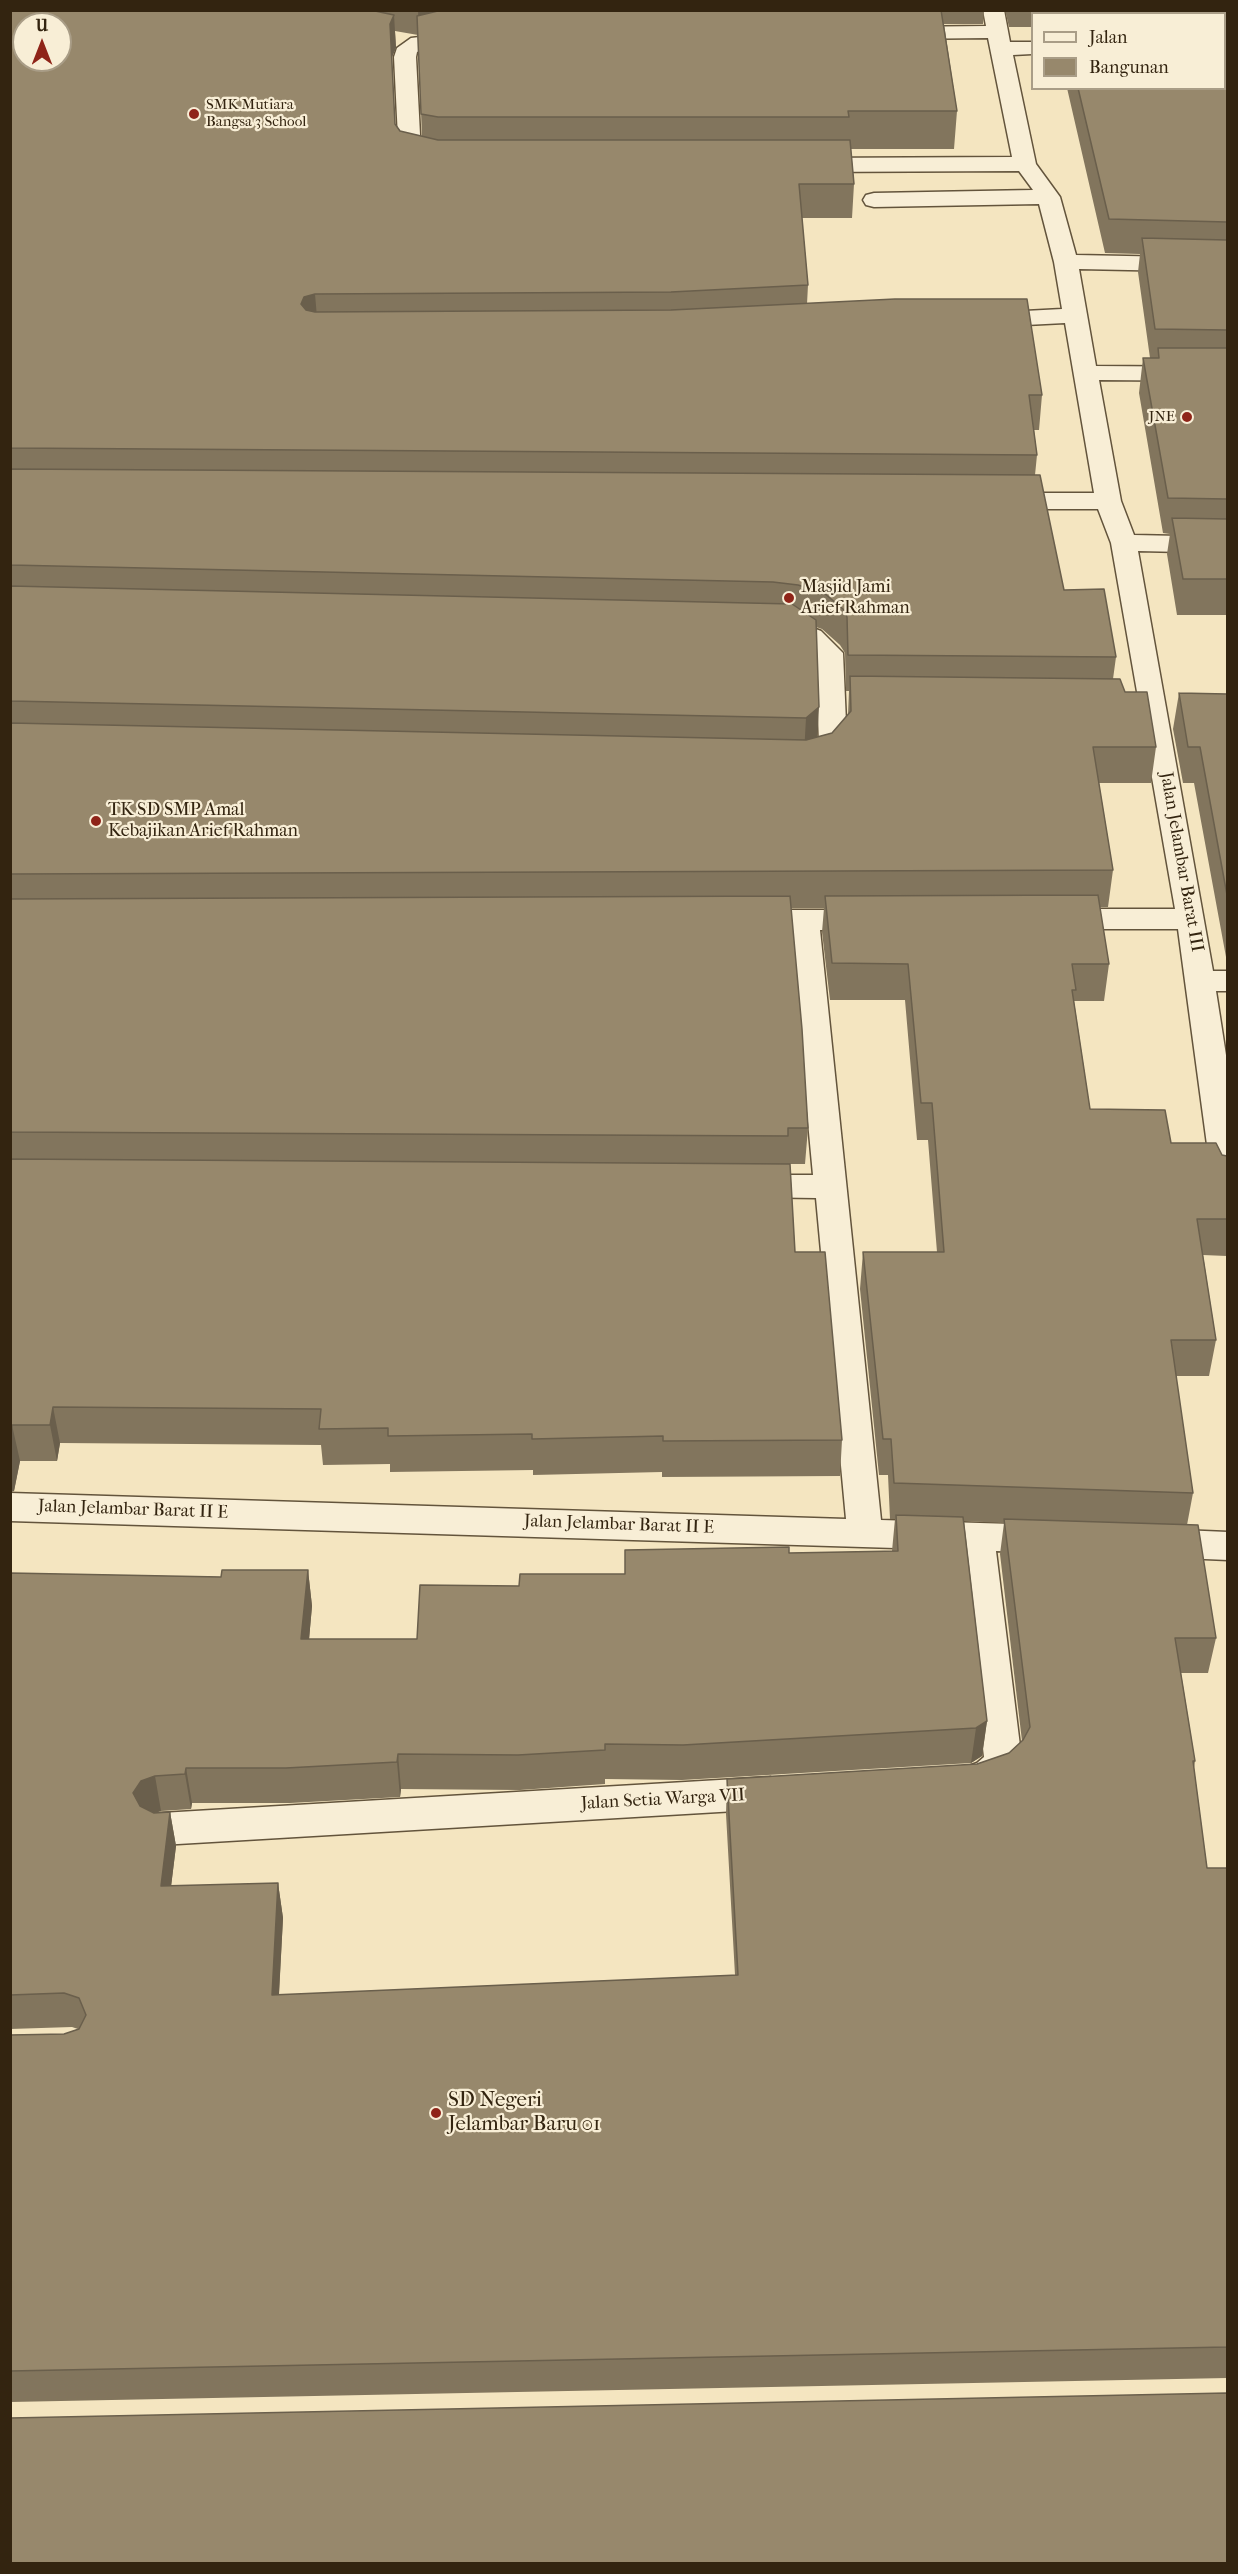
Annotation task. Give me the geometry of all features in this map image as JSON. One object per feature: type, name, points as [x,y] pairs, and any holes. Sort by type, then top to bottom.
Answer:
[{"type":"street","points":[[879,33],[997,30],[1031,47]]},
{"type":"street","name":"Jalan Jelambar Barat III","points":[[997,30],[1024,164],[1049,197],[1066,262],[1108,501],[1124,543],[1191,920],[1214,981],[1227,1182]]},
{"type":"street","points":[[388,38],[419,43]]},
{"type":"street","points":[[450,165],[423,163],[410,158],[405,57],[408,48],[419,43],[451,38],[487,38]]},
{"type":"street","points":[[785,165],[1024,164]]},
{"type":"street","points":[[874,200],[1009,200],[1049,197]]},
{"type":"street","points":[[1066,262],[1227,265]]},
{"type":"street","points":[[964,321],[1075,315]]},
{"type":"street","points":[[1087,373],[1227,374]]},
{"type":"street","points":[[979,501],[1108,501]]},
{"type":"street","points":[[1124,543],[1227,545]]},
{"type":"street","points":[[748,627],[796,631],[820,644],[829,653],[845,701],[834,746],[827,755],[818,762],[804,765],[778,765]]},
{"type":"street","points":[[1028,919],[1191,920]]},
{"type":"street","points":[[721,920],[898,920]]},
{"type":"street","points":[[804,920],[865,1532]]},
{"type":"street","points":[[713,1186],[832,1187]]},
{"type":"street","name":"Jalan Jelambar Barat II E","points":[[10,1506],[1080,1540]]},
{"type":"street","points":[[936,1784],[972,1781],[990,1775],[1004,1762],[977,1537]]},
{"type":"street","points":[[1126,1542],[1227,1546]]},
{"type":"street","name":"Jalan Setia Warga VII","points":[[161,1830],[805,1791]]},
{"type":"building","points":[[10,10],[375,11],[394,15],[390,24],[395,124],[400,131],[438,140],[850,140],[854,184],[799,184],[808,285],[671,292],[315,294],[304,297],[301,304],[306,310],[315,312],[671,310],[895,299],[1027,299],[1042,395],[1029,395],[1037,455],[10,448]]},
{"type":"building","points":[[442,10],[941,10],[957,111],[848,111],[849,117],[438,117],[421,114],[417,16]]},
{"type":"building","points":[[1059,10],[1227,10],[1227,222],[1109,219],[1078,90],[1226,90],[1226,12],[1060,12]]},
{"type":"building","points":[[1142,238],[1227,240],[1227,330],[1155,329]]},
{"type":"building","points":[[1158,348],[1227,348],[1227,499],[1168,498],[1143,358],[1159,358]]},
{"type":"building","points":[[10,469],[1040,475],[1064,590],[1104,589],[1116,657],[848,655],[847,617],[843,609],[824,593],[798,585],[773,582],[10,565]]},
{"type":"building","points":[[1172,518],[1227,519],[1227,579],[1183,579]]},
{"type":"building","points":[[10,586],[792,604],[816,620],[819,707],[806,718],[10,701]]},
{"type":"building","points":[[850,676],[1120,679],[1125,692],[1147,692],[1156,747],[1093,747],[1113,870],[10,874],[10,723],[806,740],[832,733],[851,711]]},
{"type":"building","points":[[1179,693],[1227,694],[1227,895],[1200,747],[1188,747]]},
{"type":"building","points":[[1098,895],[1109,964],[1072,964],[1076,990],[1072,990],[1090,1109],[1165,1110],[1171,1143],[1216,1143],[1222,1155],[1227,1156],[1227,1219],[1197,1219],[1216,1340],[1171,1340],[1193,1493],[894,1483],[891,1439],[883,1439],[863,1252],[944,1252],[932,1103],[921,1103],[908,964],[832,963],[825,896]]},
{"type":"building","points":[[790,896],[808,1128],[788,1128],[788,1136],[10,1132],[10,899]]},
{"type":"building","points":[[10,1159],[790,1164],[795,1252],[825,1252],[842,1440],[663,1441],[663,1436],[532,1439],[532,1434],[388,1436],[388,1428],[319,1429],[321,1409],[53,1407],[50,1425],[12,1425],[10,1435]]},
{"type":"building","points":[[896,1515],[963,1517],[987,1721],[976,1728],[683,1745],[605,1744],[605,1750],[518,1755],[398,1754],[397,1762],[286,1768],[186,1768],[185,1774],[155,1776],[141,1781],[133,1793],[140,1806],[154,1813],[170,1812],[161,1886],[278,1883],[272,1995],[738,1975],[727,1779],[977,1764],[1009,1753],[1023,1740],[1030,1727],[1004,1519],[1198,1525],[1216,1638],[1175,1638],[1195,1761],[1193,1761],[1207,1868],[1227,1868],[1227,2347],[10,2371],[10,2035],[64,2034],[79,2029],[86,2015],[79,1998],[64,1993],[10,1995],[10,1573],[221,1577],[222,1570],[308,1570],[301,1639],[417,1639],[420,1585],[519,1586],[520,1574],[625,1574],[625,1550],[789,1547],[789,1553],[898,1551]]},
{"type":"building","points":[[1227,2393],[1227,2564],[10,2564],[10,2418]]},
{"type":"place","name":"SMK Mutiara Bangsa 3 School","points":[[194,114]]},
{"type":"place","name":"JNE","points":[[1187,417]]},
{"type":"place","name":"Masjid Jami Arief Rahman","points":[[789,598]]},
{"type":"place","name":"TK SD SMP Amal Kebajikan Arief Rahman","points":[[96,821]]},
{"type":"place","name":"SD Negeri Jelambar Baru 01","points":[[436,2113]]}]
